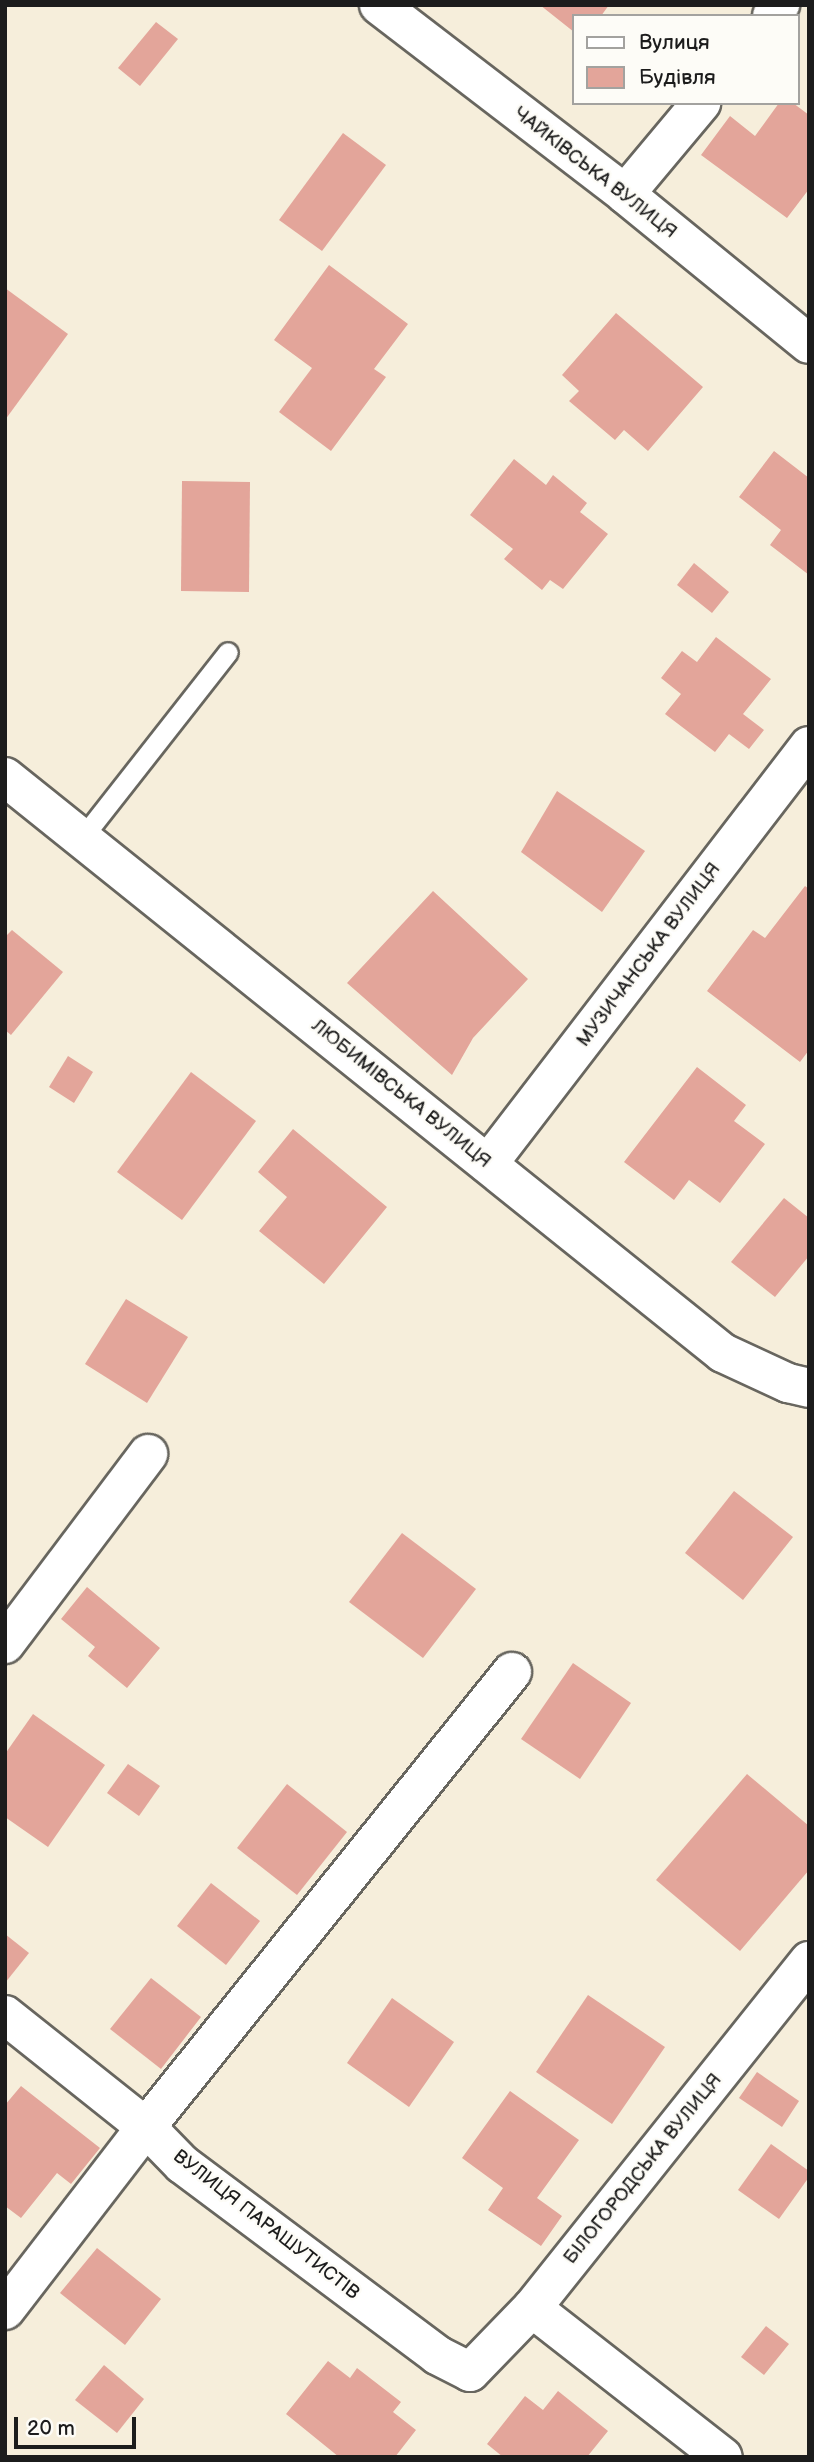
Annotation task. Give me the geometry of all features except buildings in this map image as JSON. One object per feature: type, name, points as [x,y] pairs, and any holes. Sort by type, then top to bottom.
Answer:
[{"type":"street","name":"ЧАЙКІВСЬКА ВУЛИЦЯ","points":[[379,5],[625,194],[809,344]]},
{"type":"street","points":[[625,194],[699,105]]},
{"type":"street","name":"МУЗИЧАНСЬКА ВУЛИЦЯ","points":[[488,1164],[809,746]]},
{"type":"street","name":"ЛЮБИМІВСЬКА ВУЛИЦЯ","points":[[5,777],[723,1353],[788,1383],[809,1388]]},
{"type":"street","points":[[5,1644],[148,1454]]},
{"type":"street","points":[[5,2310],[146,2127],[512,1672]]},
{"type":"street","name":"БІЛОГОРОДСЬКА ВУЛИЦЯ","points":[[470,2372],[532,2308],[809,1961]]},
{"type":"street","name":"ВУЛИЦЯ ПАРАШУТИСТІВ","points":[[5,2015],[146,2127],[193,2172],[437,2355],[470,2372]]},
{"type":"street","points":[[532,2308],[723,2457]]},
{"type":"lane","points":[[82,838],[228,652]]}]
